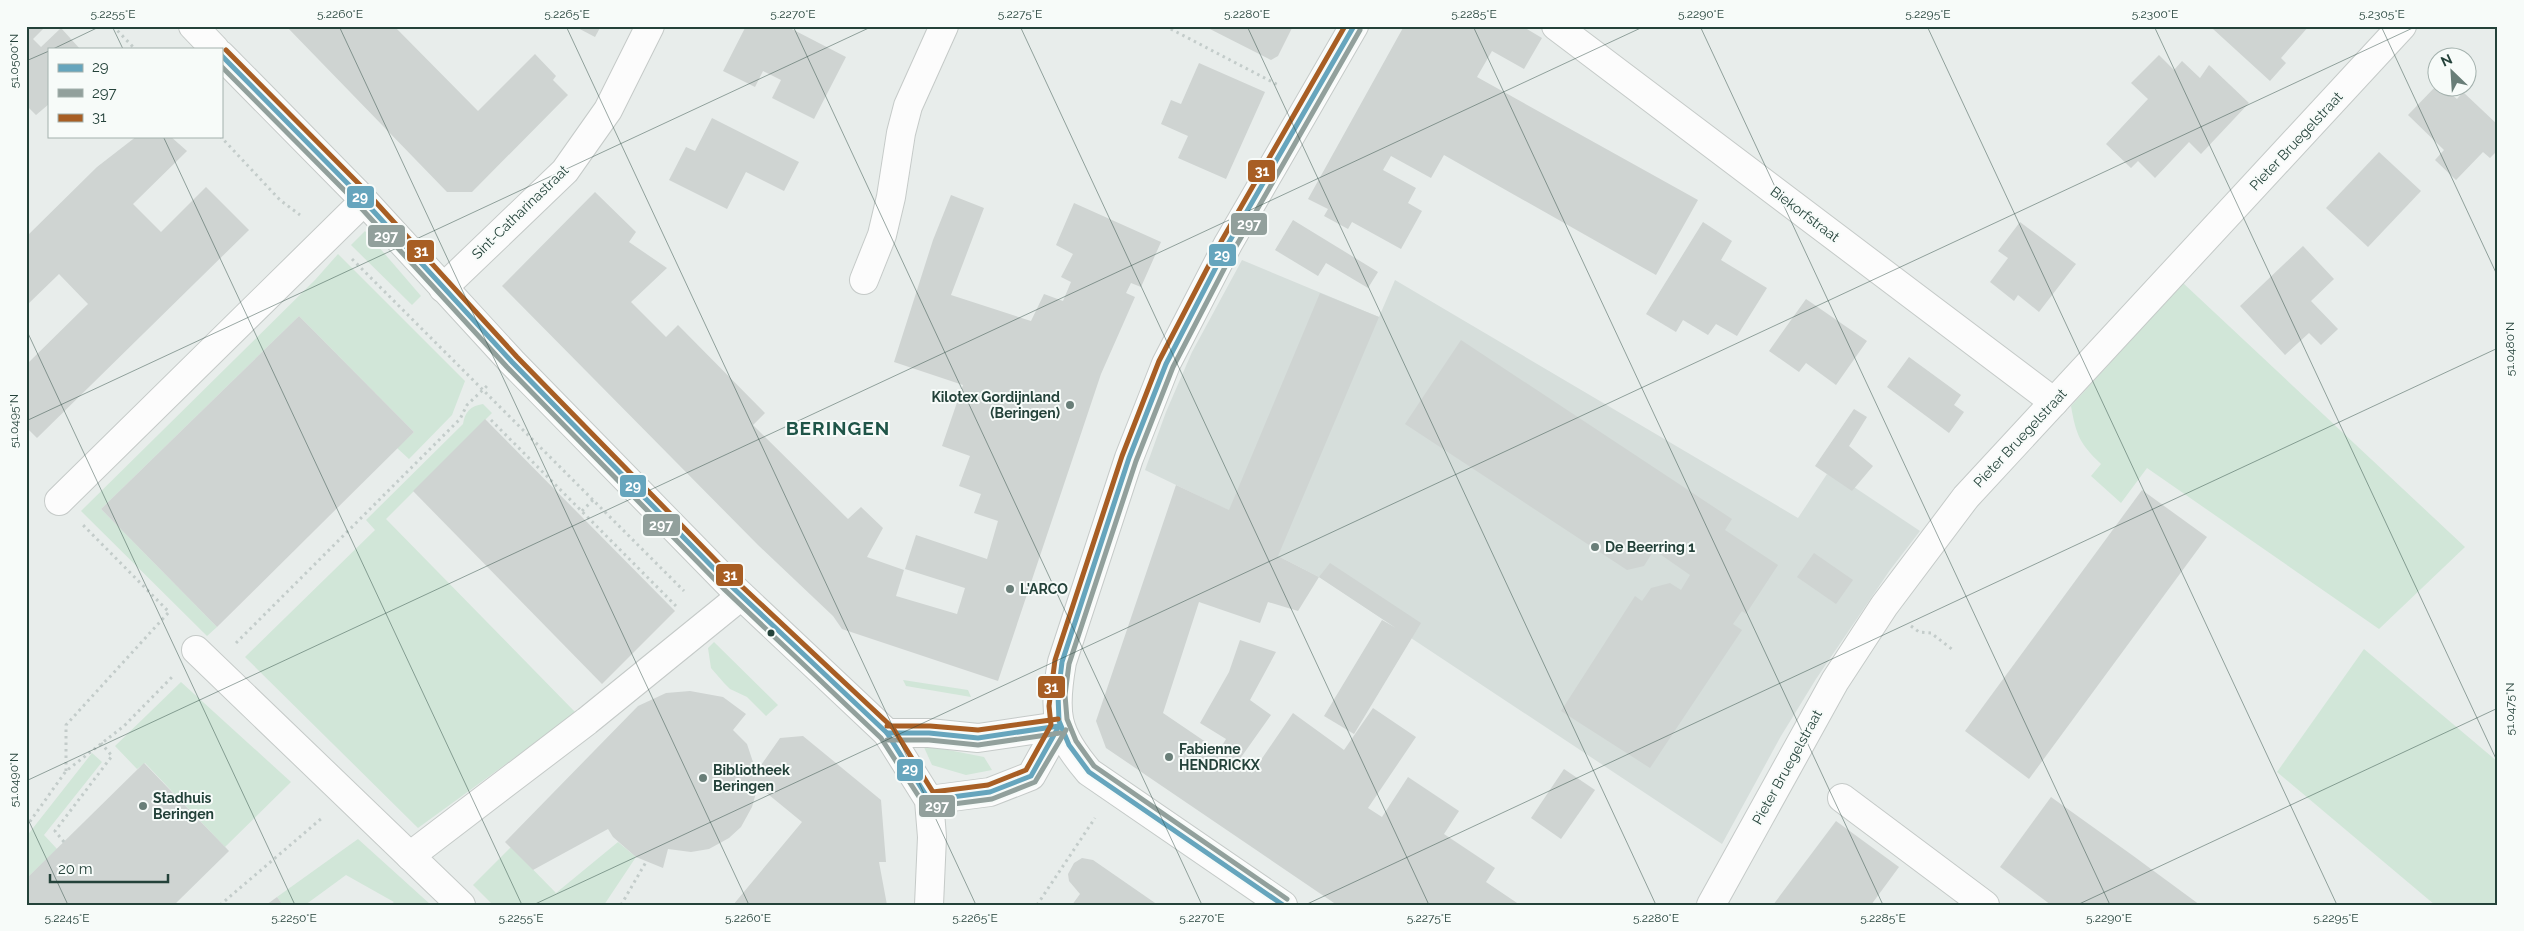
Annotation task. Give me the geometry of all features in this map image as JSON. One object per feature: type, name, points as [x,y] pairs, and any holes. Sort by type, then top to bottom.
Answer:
[{"type":"street","points":[[192,26],[214,48]]},
{"type":"street","name":"Sint-Catharinastraat","points":[[443,288],[565,170],[608,110],[650,26]]},
{"type":"street","points":[[864,280],[882,235],[892,197],[901,133],[908,106],[944,26]]},
{"type":"street","points":[[1284,905],[1088,772],[1071,751],[1059,726],[1056,706],[1062,662],[1129,458],[1166,364],[1228,244],[1354,26]]},
{"type":"street","name":"Biekorfstraat","points":[[1556,26],[2054,402]]},
{"type":"street","name":"Pieter Bruegelstraat","points":[[1711,905],[1834,681],[1884,606],[1966,497],[2402,26]]},
{"type":"street","points":[[222,56],[364,201],[443,288],[741,596],[887,733],[929,800],[932,837],[929,905]]},
{"type":"street","points":[[59,502],[364,201]]},
{"type":"street","points":[[410,856],[587,721],[741,596]]},
{"type":"street","points":[[205,658],[461,905]]},
{"type":"street","points":[[887,733],[929,733],[978,738],[1059,726]]},
{"type":"street","points":[[929,800],[990,792],[1031,776],[1059,726]]},
{"type":"street","points":[[1842,798],[1985,905]]},
{"type":"path","points":[[112,26],[133,48]]},
{"type":"path","points":[[1165,26],[1310,102]]},
{"type":"path","points":[[222,138],[280,200],[328,236],[593,500],[706,625]]},
{"type":"path","points":[[205,658],[460,419],[467,406]]},
{"type":"path","points":[[491,420],[582,511],[706,625]]},
{"type":"path","points":[[582,511],[593,500]]},
{"type":"path","points":[[59,502],[169,612],[66,725],[66,771]]},
{"type":"path","points":[[1884,606],[1919,632],[1931,633],[1954,650]]},
{"type":"path","points":[[26,828],[66,771],[124,726],[160,690]]},
{"type":"path","points":[[64,842],[55,831],[112,756],[101,743]]},
{"type":"path","points":[[1037,905],[1114,791]]},
{"type":"path","points":[[220,905],[347,796]]},
{"type":"path","points":[[621,905],[646,862]]},
{"type":"shaded area","name":"De Beerring 1","points":[[1242,260],[1379,317],[1395,280],[1798,518],[1827,474],[1854,487],[1920,531],[1890,570],[1816,679],[1781,736],[1722,844],[1319,577],[1278,556],[1228,510],[1145,470],[1166,412],[1192,352]]},
{"type":"green space","points":[[365,231],[421,296],[412,305],[351,245]]},
{"type":"green space","points":[[338,254],[465,381],[452,415],[409,459],[397,448],[414,432],[299,316],[101,509],[217,627],[207,636],[81,511],[315,280]]},
{"type":"green space","points":[[2183,283],[2465,547],[2379,629],[2147,468],[2121,503],[2091,476],[2101,464],[2088,451],[2080,438],[2071,406]]},
{"type":"green space","points":[[483,404],[492,413],[386,519],[576,713],[418,828],[245,657],[375,530],[366,520],[463,424],[469,410]]},
{"type":"green space","points":[[714,642],[778,705],[766,716],[747,697],[730,689],[711,668],[708,648]]},
{"type":"green space","points":[[2364,649],[2498,762],[2498,905],[2435,905],[2277,772]]},
{"type":"green space","points":[[903,680],[968,690],[971,697],[906,686]]},
{"type":"green space","points":[[181,682],[291,782],[225,847],[145,763],[137,769],[115,746]]},
{"type":"green space","points":[[923,745],[984,757],[992,770],[966,775],[932,765]]},
{"type":"green space","points":[[92,753],[102,762],[44,835],[57,849],[26,879],[26,837]]},
{"type":"green space","points":[[358,839],[431,905],[390,905],[394,902],[346,875],[305,905],[283,905],[277,897]]},
{"type":"green space","points":[[618,842],[636,857],[604,905],[493,905],[473,885],[511,847],[556,893]]},
{"type":"building","points":[[26,26],[46,26],[33,39],[41,47],[61,28],[79,48],[48,48],[48,105],[36,115],[26,105]]},
{"type":"building","points":[[286,26],[394,26],[478,111],[535,54],[556,76],[553,80],[568,95],[472,192],[447,192]]},
{"type":"building","points":[[574,26],[601,26],[595,37]]},
{"type":"building","points":[[746,26],[786,26],[846,57],[814,119],[772,98],[781,80],[763,71],[755,87],[723,71]]},
{"type":"building","points":[[1204,26],[1293,26],[1278,56],[1271,60]]},
{"type":"building","points":[[1404,26],[1522,26],[1542,38],[1524,69],[1492,51],[1477,77],[1698,200],[1656,275],[1444,155],[1431,178],[1391,156],[1383,170],[1416,188],[1408,203],[1422,211],[1401,249],[1352,222],[1348,229],[1324,216],[1328,209],[1308,199]]},
{"type":"building","points":[[2215,26],[2309,26],[2281,58],[2286,63],[2270,81],[2213,29]]},
{"type":"building","points":[[2159,55],[2174,70],[2182,61],[2200,78],[2209,65],[2249,103],[2201,154],[2189,142],[2155,178],[2138,161],[2131,168],[2106,144],[2148,99],[2131,83]]},
{"type":"building","points":[[1199,63],[1265,92],[1226,179],[1178,158],[1188,136],[1161,124],[1171,100],[1181,104]]},
{"type":"building","points":[[2426,96],[2426,98],[2469,98],[2498,125],[2498,150],[2490,158],[2483,152],[2456,180],[2435,160],[2444,150],[2408,115]]},
{"type":"building","points":[[712,118],[799,162],[784,191],[746,172],[727,209],[669,180],[686,147],[695,151]]},
{"type":"building","points":[[134,138],[172,138],[187,151],[133,204],[161,232],[206,187],[249,230],[37,438],[26,427],[26,365],[88,304],[59,274],[26,306],[26,237],[97,167]]},
{"type":"building","points":[[2379,152],[2421,191],[2368,247],[2326,208]]},
{"type":"building","points":[[595,192],[636,232],[629,242],[667,268],[631,302],[666,337],[678,325],[765,413],[753,425],[848,519],[861,507],[883,528],[867,557],[904,570],[896,596],[957,614],[965,588],[905,569],[916,535],[987,559],[998,521],[974,513],[981,494],[959,486],[970,456],[942,446],[963,385],[894,362],[933,240],[951,195],[984,208],[951,295],[1031,321],[1044,294],[1063,301],[1071,282],[1061,277],[1073,254],[1056,245],[1074,203],[1161,242],[1141,287],[1131,283],[1126,293],[1135,297],[1101,374],[998,681],[842,629],[833,616],[758,545],[502,286]]},
{"type":"building","points":[[1293,220],[1378,272],[1368,288],[1326,263],[1318,276],[1275,250]]},
{"type":"building","points":[[1703,222],[1732,241],[1721,260],[1767,288],[1737,336],[1716,324],[1708,335],[1683,320],[1676,332],[1646,314]]},
{"type":"building","points":[[2020,222],[2076,264],[2039,312],[2018,295],[2014,301],[1990,282],[2008,258],[1998,251]]},
{"type":"building","points":[[2303,246],[2334,279],[2311,301],[2338,329],[2321,345],[2309,333],[2285,355],[2240,306]]},
{"type":"building","points":[[1320,293],[1379,317],[1278,556],[1319,577],[1298,611],[1268,602],[1260,623],[1199,602],[1163,713],[1219,751],[1226,739],[1200,723],[1229,672],[1240,640],[1276,652],[1250,700],[1271,715],[1237,763],[1252,773],[1293,713],[1344,750],[1373,708],[1416,737],[1368,808],[1382,817],[1408,777],[1459,811],[1444,834],[1495,868],[1486,882],[1520,905],[1337,905],[1106,748],[1096,721],[1176,485],[1229,510]]},
{"type":"building","points":[[1806,299],[1867,341],[1836,385],[1806,363],[1799,372],[1769,351]]},
{"type":"building","points":[[299,316],[414,432],[217,627],[101,509]]},
{"type":"building","points":[[1461,340],[1732,519],[1725,530],[1778,565],[1746,614],[1742,611],[1733,624],[1742,630],[1650,768],[1561,711],[1635,596],[1642,601],[1651,588],[1670,583],[1681,590],[1690,575],[1654,550],[1644,566],[1627,570],[1405,424]]},
{"type":"building","points":[[1909,357],[1961,395],[1954,405],[1964,412],[1949,433],[1887,387]]},
{"type":"building","points":[[1854,409],[1867,417],[1849,446],[1873,466],[1852,491],[1815,466]]},
{"type":"building","points":[[485,419],[675,611],[602,684],[413,491]]},
{"type":"building","points":[[2142,490],[2207,537],[2029,779],[1965,731]]},
{"type":"building","points":[[1814,553],[1853,580],[1836,604],[1797,577]]},
{"type":"building","points":[[1330,563],[1421,623],[1354,734],[1324,716],[1382,620],[1396,628],[1319,577]]},
{"type":"building","name":"Bibliotheek Beringen","points":[[690,691],[723,697],[746,714],[733,730],[747,744],[753,762],[759,768],[780,738],[803,736],[881,800],[886,862],[879,862],[887,905],[733,905],[802,822],[758,786],[752,807],[741,827],[729,838],[709,849],[691,852],[668,849],[663,868],[636,857],[613,837],[608,829],[533,870],[505,842],[638,706],[666,693]]},
{"type":"building","name":"Stadhuis Beringen","points":[[144,763],[229,851],[174,905],[26,905],[26,879]]},
{"type":"building","points":[[1564,769],[1595,790],[1561,839],[1531,818]]},
{"type":"building","points":[[2051,797],[2200,905],[2051,905],[2000,867]]},
{"type":"building","points":[[1836,821],[1899,867],[1871,905],[1773,905]]},
{"type":"building","points":[[1082,858],[1093,860],[1158,905],[1072,905],[1080,894],[1069,881],[1068,874],[1074,863]]},
{"type":"building","points":[[277,897],[283,905],[266,905]]},
{"type":"transit line","name":"31","points":[[226,50],[361,186],[517,357],[735,580],[893,728],[933,792],[988,785],[1026,770],[1051,725],[1049,706],[1055,660],[1122,456],[1159,361],[1222,240],[1345,26]]},
{"type":"transit line","name":"29","points":[[1283,905],[1089,772],[1069,745],[1059,721],[1058,695],[1062,662],[1129,458],[1166,364],[1228,244],[1354,26]]},
{"type":"transit line","name":"297","points":[[1287,899],[1094,766],[1076,741],[1067,719],[1065,695],[1069,664],[1136,461],[1173,367],[1235,248],[1360,30]]},
{"type":"transit line","name":"29","points":[[222,56],[355,191],[512,362],[730,585],[887,733],[929,800],[990,792],[1031,776],[1059,726]]},
{"type":"transit line","name":"297","points":[[222,67],[350,196],[507,367],[725,590],[881,738],[925,806],[930,807],[992,799],[1035,782],[1066,730]]},
{"type":"transit line","name":"31","points":[[887,726],[930,726],[978,730],[1058,719]]},
{"type":"transit line","name":"29","points":[[887,733],[929,733],[978,738],[1059,726]]},
{"type":"transit line","name":"297","points":[[887,740],[929,740],[978,745],[1060,733]]},
{"type":"place","name":"Kilotex Gordijnland (Beringen)","points":[[1070,405]]},
{"type":"place","name":"De Beerring 1","points":[[1595,547]]},
{"type":"place","name":"L'ARCO","points":[[1010,589]]},
{"type":"place","name":"Fabienne HENDRICKX","points":[[1169,757]]},
{"type":"place","name":"Bibliotheek Beringen","points":[[703,778]]},
{"type":"place","name":"Stadhuis Beringen","points":[[143,806]]},
{"type":"district","name":"BERINGEN","points":[[838,428]]}]
